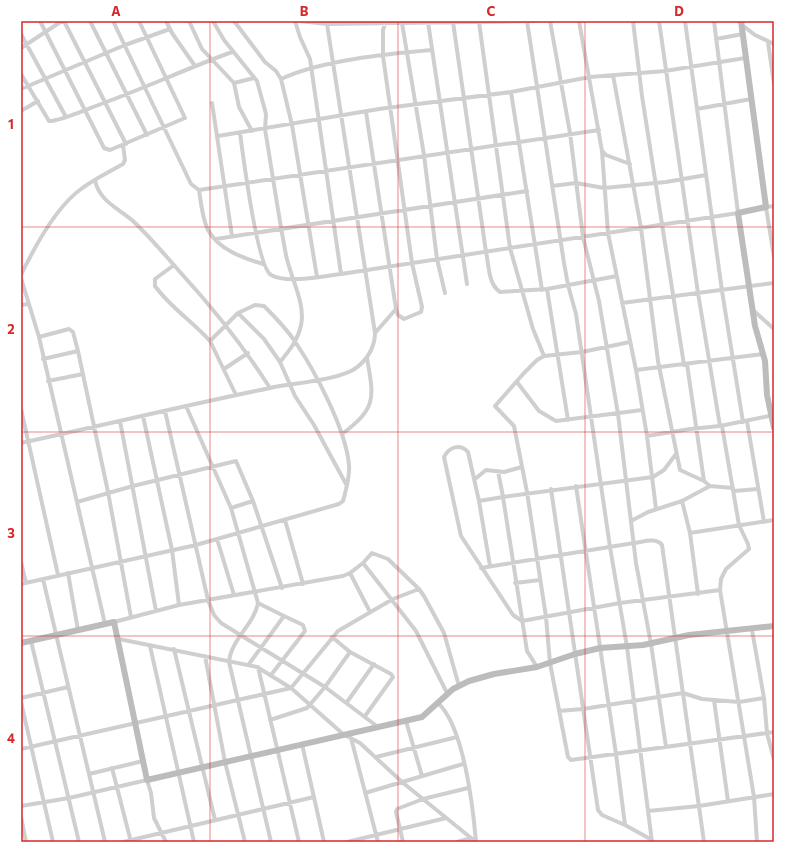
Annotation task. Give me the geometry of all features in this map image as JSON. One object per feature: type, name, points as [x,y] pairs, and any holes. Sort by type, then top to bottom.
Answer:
[{"type":"street","points":[[40,21],[104,148],[110,150],[185,118],[167,77],[139,21]]},
{"type":"street","points":[[21,48],[45,31],[63,21],[106,103],[124,144],[125,160],[123,164],[104,173],[76,194],[55,218],[39,240],[21,276],[28,304],[39,337],[60,435],[93,568],[105,624]]},
{"type":"street","points":[[90,21],[107,52],[147,135]]},
{"type":"street","points":[[113,21],[146,86],[191,184],[199,190],[207,226],[216,239],[231,252],[263,264]]},
{"type":"street","points":[[166,21],[195,66]]},
{"type":"street","points":[[189,21],[202,48],[234,83],[240,110],[252,131]]},
{"type":"street","points":[[213,21],[232,52],[254,78],[260,88],[266,114],[265,129],[282,229],[292,279],[299,295],[302,317],[295,342],[280,362]]},
{"type":"street","points":[[234,21],[265,62],[281,79],[292,125],[317,277]]},
{"type":"street","points":[[296,21],[300,37],[310,59],[341,274]]},
{"type":"street","points":[[300,21],[327,24],[538,21]]},
{"type":"street","points":[[527,21],[568,285],[576,314],[582,352],[610,547],[620,603],[652,841]]},
{"type":"street","points":[[550,21],[570,133],[583,237],[594,281],[618,414],[634,543],[666,747]]},
{"type":"street","points":[[579,21],[602,151],[608,233],[636,370],[647,436],[656,509]]},
{"type":"street","points":[[633,21],[674,296],[685,364],[698,428],[704,481]]},
{"type":"street","points":[[659,21],[665,71],[709,361],[739,525],[748,544],[748,549],[726,569],[721,579],[720,590],[754,797],[757,842]]},
{"type":"street","points":[[685,21],[722,291],[734,358],[735,379],[745,422],[764,522]]},
{"type":"street","points":[[714,21],[738,213],[758,338],[766,361],[767,394],[773,415],[774,428]]},
{"type":"street","points":[[366,112],[382,213],[388,266],[396,309],[398,315],[404,319],[421,312],[422,306],[412,263],[406,209],[397,159],[383,56],[382,43],[385,22]]},
{"type":"street","points":[[428,22],[467,284]]},
{"type":"street","points":[[453,22],[486,252],[492,284],[495,289],[500,292],[542,290],[617,276]]},
{"type":"street","points":[[479,22],[510,248],[522,292],[544,356]]},
{"type":"street","points":[[402,23],[424,155],[437,259],[445,293]]},
{"type":"street","points":[[742,23],[745,58],[774,257]]},
{"type":"street","points":[[742,23],[768,42],[774,44]]},
{"type":"street","points":[[21,443],[236,395],[317,379],[351,370],[360,365],[367,358],[375,340],[375,333],[327,24]]},
{"type":"street","points":[[21,90],[28,85],[85,61],[170,29]]},
{"type":"street","points":[[21,34],[66,117]]},
{"type":"street","points":[[716,39],[743,34]]},
{"type":"street","points":[[768,42],[774,84]]},
{"type":"street","points":[[281,79],[311,68],[408,52],[432,50]]},
{"type":"street","points":[[21,74],[49,121],[66,117],[106,103],[167,77],[232,52]]},
{"type":"street","points":[[218,136],[390,108],[511,92],[590,77],[640,74],[691,68],[745,58]]},
{"type":"street","points":[[613,75],[641,228],[660,368],[676,454],[681,472],[704,481],[710,486],[758,490]]},
{"type":"street","points":[[234,83],[254,78]]},
{"type":"street","points":[[511,92],[542,290]]},
{"type":"street","points":[[697,109],[751,99]]},
{"type":"street","points":[[21,111],[38,101]]},
{"type":"street","points":[[212,103],[232,236]]},
{"type":"street","points":[[199,190],[300,173],[599,130]]},
{"type":"street","points":[[240,133],[247,182],[265,271],[273,276],[292,279],[341,274],[462,256],[664,225],[774,206]]},
{"type":"street","points":[[602,151],[606,155],[630,164]]},
{"type":"street","points":[[552,186],[576,183],[604,188],[633,184],[656,183],[706,175]]},
{"type":"street","points":[[95,180],[96,190],[104,199],[134,222],[174,265],[225,325],[248,353],[270,388]]},
{"type":"street","points":[[216,239],[527,191]]},
{"type":"street","points":[[174,265],[155,280],[155,286],[171,306],[194,324],[210,341],[236,395]]},
{"type":"street","points":[[622,303],[774,283]]},
{"type":"street","points":[[547,289],[568,420]]},
{"type":"street","points":[[21,306],[28,304]]},
{"type":"street","points":[[21,584],[145,555],[196,545],[340,504],[343,501],[347,485],[349,465],[342,434],[317,379],[295,342],[264,306],[255,305],[238,313],[210,341]]},
{"type":"street","points":[[375,333],[396,309]]},
{"type":"street","points":[[753,310],[774,329]]},
{"type":"street","points":[[238,313],[264,339],[280,362],[290,384],[347,485]]},
{"type":"street","points":[[39,337],[69,329],[73,332],[95,427],[122,561],[130,618]]},
{"type":"street","points":[[630,342],[582,352],[544,356],[537,360],[495,406],[514,426],[527,492],[546,617],[550,663],[569,759],[591,758],[774,732]]},
{"type":"street","points":[[43,359],[78,350]]},
{"type":"street","points":[[224,369],[248,353]]},
{"type":"street","points":[[636,370],[763,354]]},
{"type":"street","points":[[342,434],[364,415],[371,404],[372,384],[367,358]]},
{"type":"street","points":[[48,381],[83,374]]},
{"type":"street","points":[[517,382],[539,411],[556,420],[568,420],[642,410]]},
{"type":"street","points":[[186,406],[230,508],[239,533],[258,603],[256,612],[229,656],[229,662],[271,842]]},
{"type":"street","points":[[21,409],[58,575]]},
{"type":"street","points":[[165,411],[208,600],[214,615],[221,624],[325,687],[378,727]]},
{"type":"street","points":[[647,436],[745,422],[773,415]]},
{"type":"street","points":[[143,416],[172,550],[179,605]]},
{"type":"street","points":[[120,421],[156,611]]},
{"type":"street","points":[[490,566],[475,479],[468,452],[464,448],[458,446],[447,451],[444,457],[459,531],[463,542],[500,592],[513,615],[522,621],[620,603],[720,590]]},
{"type":"street","points":[[479,501],[527,492],[652,477],[670,464],[676,454]]},
{"type":"street","points":[[77,502],[108,492],[236,461],[253,501],[282,588]]},
{"type":"street","points":[[475,479],[486,470],[504,472],[522,467]]},
{"type":"street","points":[[498,471],[526,651],[537,667]]},
{"type":"street","points":[[576,486],[595,608],[625,825]]},
{"type":"street","points":[[631,521],[656,509],[682,501],[710,486]]},
{"type":"street","points":[[551,490],[568,613],[599,813],[625,825],[652,841]]},
{"type":"street","points":[[230,508],[253,501]]},
{"type":"street","points":[[682,501],[690,533],[698,594]]},
{"type":"street","points":[[285,520],[303,584]]},
{"type":"street","points":[[690,533],[774,520]]},
{"type":"street","points":[[217,539],[234,595]]},
{"type":"street","points":[[482,568],[560,554],[654,540],[662,545],[704,842]]},
{"type":"street","points":[[21,643],[114,622],[179,605],[343,576],[350,573],[372,553],[388,559],[419,589],[444,633],[459,686]]},
{"type":"street","points":[[21,562],[26,583]]},
{"type":"street","points":[[363,562],[393,599],[426,648],[447,693]]},
{"type":"street","points":[[68,573],[78,630]]},
{"type":"street","points":[[350,573],[370,612]]},
{"type":"street","points":[[43,579],[105,842]]},
{"type":"street","points":[[515,583],[540,580]]},
{"type":"street","points":[[21,749],[292,688],[332,637],[342,628],[393,599],[419,589]]},
{"type":"street","points":[[258,603],[303,625],[305,630],[271,675]]},
{"type":"street","points":[[249,664],[284,616]]},
{"type":"street","points":[[114,622],[151,793],[154,818],[166,842]]},
{"type":"street","points":[[21,806],[116,788],[178,772],[406,721],[426,714],[447,693],[459,686],[494,674],[537,667],[575,654],[600,648],[651,644],[675,638],[752,630],[774,626]]},
{"type":"street","points":[[752,630],[764,698],[767,733],[774,760]]},
{"type":"street","points":[[332,637],[350,652],[374,664],[393,677],[365,716]]},
{"type":"street","points":[[118,639],[258,667],[292,688],[312,704],[343,734],[351,738],[376,757],[402,782],[476,842]]},
{"type":"street","points":[[31,641],[79,842]]},
{"type":"street","points":[[150,646],[164,717],[194,842]]},
{"type":"street","points":[[174,649],[215,820]]},
{"type":"street","points":[[270,720],[301,711],[312,704],[350,652]]},
{"type":"street","points":[[205,656],[225,762],[245,842]]},
{"type":"street","points":[[346,702],[374,664]]},
{"type":"street","points":[[258,667],[298,842]]},
{"type":"street","points":[[21,698],[68,687]]},
{"type":"street","points":[[559,711],[583,710],[683,693],[702,699],[739,702],[764,698]]},
{"type":"street","points":[[714,700],[728,801]]},
{"type":"street","points":[[21,702],[53,842]]},
{"type":"street","points":[[438,703],[449,716],[457,737],[464,764],[474,818],[476,842]]},
{"type":"street","points":[[406,721],[412,747],[422,776]]},
{"type":"street","points":[[376,757],[457,737]]},
{"type":"street","points":[[351,738],[378,842]]},
{"type":"street","points":[[302,744],[324,842]]},
{"type":"street","points":[[89,774],[143,761]]},
{"type":"street","points":[[366,793],[464,764]]},
{"type":"street","points":[[112,768],[130,841]]},
{"type":"street","points":[[403,842],[397,809],[423,799],[468,788]]},
{"type":"street","points":[[648,811],[699,806],[774,794]]},
{"type":"street","points":[[123,842],[314,797]]},
{"type":"street","points":[[21,817],[26,842]]},
{"type":"street","points":[[350,842],[446,818]]},
{"type":"street","points":[[457,842],[471,838]]}]
